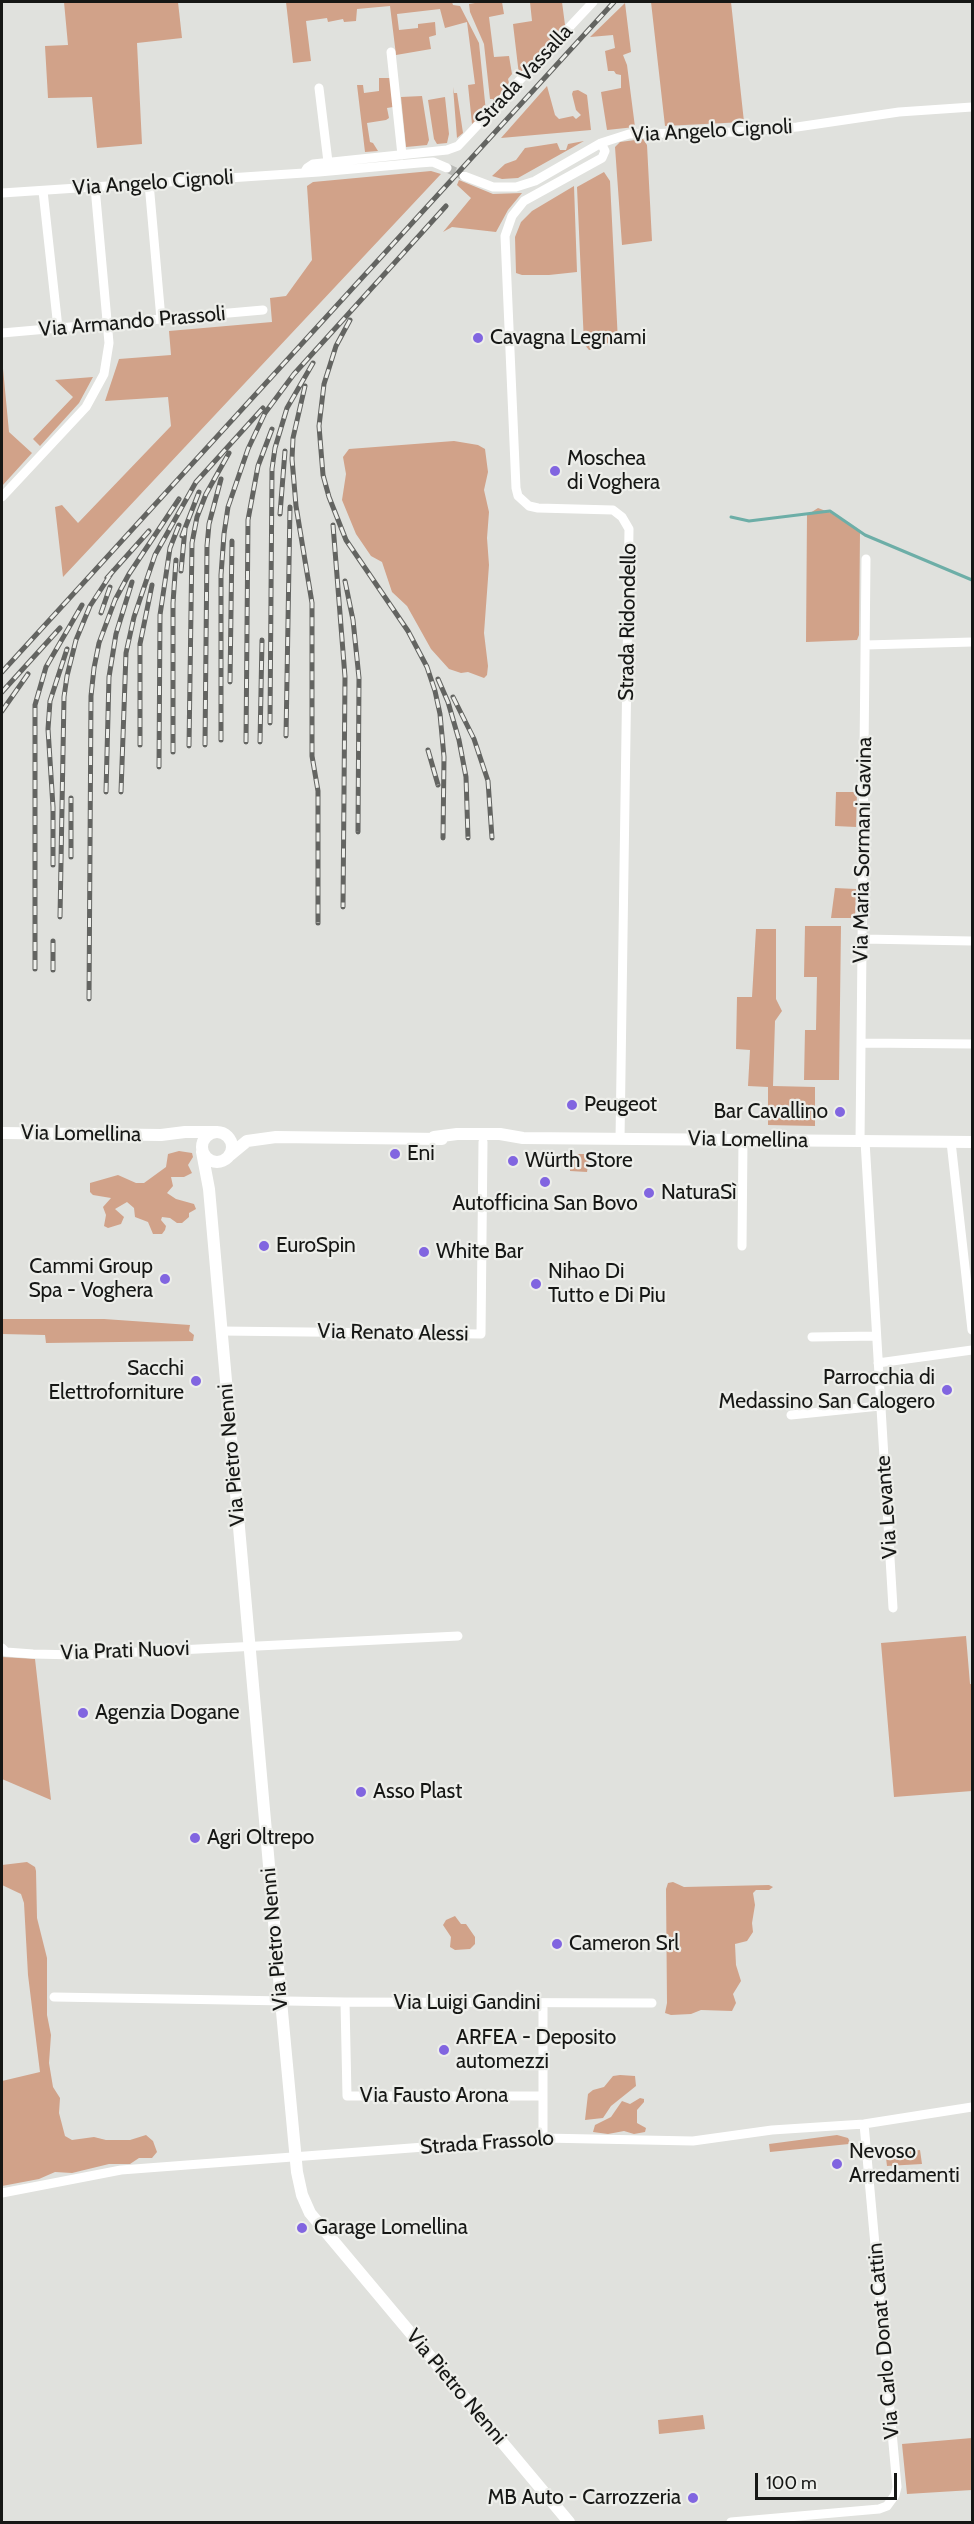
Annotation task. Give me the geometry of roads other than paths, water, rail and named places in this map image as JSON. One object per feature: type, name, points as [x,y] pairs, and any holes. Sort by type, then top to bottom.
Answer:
[{"type":"street","name":"Strada Vassalla","points":[[453,148],[470,135],[593,2]]},
{"type":"street","points":[[391,52],[402,154]]},
{"type":"street","points":[[319,88],[328,162]]},
{"type":"street","name":"Via Angelo Cignoli","points":[[464,176],[493,187],[516,187],[535,181],[602,143],[629,134],[734,132],[797,127],[899,112],[972,106]]},
{"type":"street","name":"Strada Ridondello","points":[[602,143],[605,151],[602,158],[524,201],[512,216],[505,236],[518,496],[529,506],[538,508],[612,510],[622,517],[628,529],[620,1139]]},
{"type":"street","name":"Via Angelo Cignoli","points":[[304,173],[313,164],[453,148]]},
{"type":"street","name":"Via Angelo Cignoli","points":[[2,193],[304,173],[429,162],[447,168]]},
{"type":"street","points":[[149,183],[161,319]]},
{"type":"street","points":[[2,498],[92,399],[108,361],[108,324],[95,187]]},
{"type":"street","points":[[43,190],[58,328]]},
{"type":"street","name":"Via Armando Prassoli","points":[[2,333],[263,310]]},
{"type":"street","name":"Via Maria Sormani Gavina","points":[[866,559],[862,1142],[876,1336]]},
{"type":"street","points":[[866,645],[972,642]]},
{"type":"street","points":[[862,939],[972,941]]},
{"type":"street","points":[[861,1043],[972,1044]]},
{"type":"street","name":"Via Lomellina","points":[[2,1133],[161,1135],[185,1132],[237,1135],[263,1131],[318,1136]]},
{"type":"street","points":[[201,1151],[206,1136],[220,1133],[231,1143],[227,1158],[214,1175],[209,1190]]},
{"type":"street","name":"Via Lomellina","points":[[161,1135],[188,1140],[213,1162],[227,1158],[240,1145],[253,1140],[318,1136],[434,1137],[457,1134],[500,1134],[523,1138]]},
{"type":"street","name":"Via Lomellina","points":[[434,1137],[483,1142],[523,1138],[972,1142]]},
{"type":"street","points":[[742,1246],[743,1140]]},
{"type":"street","name":"Via Renato Alessi","points":[[221,1331],[481,1334],[483,1142]]},
{"type":"street","points":[[951,1142],[972,1330]]},
{"type":"street","name":"Via Pietro Nenni","points":[[201,1151],[209,1190],[281,2001],[296,2158],[302,2195],[310,2213],[569,2523]]},
{"type":"street","points":[[812,1337],[876,1336]]},
{"type":"street","name":"Via Levante","points":[[876,1336],[894,1608]]},
{"type":"street","points":[[878,1363],[972,1350]]},
{"type":"street","points":[[791,1415],[880,1406]]},
{"type":"street","name":"Via Prati Nuovi","points":[[2,1648],[6,1652],[78,1654],[458,1636]]},
{"type":"street","name":"Via Luigi Gandini","points":[[54,1997],[345,2002],[652,2003]]},
{"type":"street","name":"Via Fausto Arona","points":[[345,2002],[347,2096],[543,2096]]},
{"type":"street","points":[[543,2003],[543,2138]]},
{"type":"street","name":"Strada Frassolo","points":[[2,2193],[121,2170],[543,2138],[670,2142],[772,2130],[864,2124],[972,2107]]},
{"type":"street","name":"Via Carlo Donat Cattin","points":[[731,2523],[879,2509],[887,2506],[895,2495],[897,2487],[864,2124]]},
{"type":"waterway","points":[[731,517],[749,521],[830,511],[865,535],[972,580]]},
{"type":"tunnel","points":[[447,168],[464,176]]},
{"type":"railway","points":[[2,672],[614,2]]},
{"type":"railway","points":[[221,740],[221,575],[224,534],[228,507],[248,449],[265,413],[294,374],[446,206]]},
{"type":"railway","points":[[350,320],[336,346],[324,384],[319,426],[323,475],[346,540],[408,631],[427,667],[435,691],[440,714],[444,757],[443,838]]},
{"type":"railway","points":[[270,723],[272,469],[275,448],[287,408],[313,363]]},
{"type":"railway","points":[[305,386],[293,438],[292,459],[296,506],[312,603],[312,756],[318,791],[318,923]]},
{"type":"railway","points":[[121,792],[126,653],[134,617],[155,555],[196,482],[263,408]]},
{"type":"railway","points":[[246,742],[248,520],[258,466],[272,429]]},
{"type":"railway","points":[[280,514],[285,451]]},
{"type":"railway","points":[[189,746],[192,543],[197,517],[206,494],[229,453]]},
{"type":"railway","points":[[205,745],[207,546],[209,524],[221,479]]},
{"type":"railway","points":[[182,536],[199,492]]},
{"type":"railway","points":[[89,999],[91,696],[94,668],[99,643],[115,600],[129,574],[179,499]]},
{"type":"railway","points":[[286,736],[290,507]]},
{"type":"railway","points":[[159,767],[160,615],[170,548],[179,525]]},
{"type":"railway","points":[[333,525],[345,677],[343,907]]},
{"type":"railway","points":[[181,571],[185,529]]},
{"type":"railway","points":[[107,578],[149,531]]},
{"type":"railway","points":[[230,682],[232,541]]},
{"type":"railway","points":[[173,752],[173,603],[176,560]]},
{"type":"railway","points":[[60,917],[64,697],[67,676],[76,640],[90,606],[113,571]]},
{"type":"railway","points":[[345,581],[353,620],[359,678],[358,832]]},
{"type":"railway","points":[[106,792],[109,677],[116,634],[132,582]]},
{"type":"railway","points":[[140,745],[140,644],[152,585]]},
{"type":"railway","points":[[101,613],[110,587]]},
{"type":"railway","points":[[35,969],[35,705],[46,667],[82,605]]},
{"type":"railway","points":[[2,692],[60,628]]},
{"type":"railway","points":[[260,742],[262,640]]},
{"type":"railway","points":[[53,865],[53,807],[48,729],[50,701],[67,649]]},
{"type":"railway","points":[[2,711],[28,674]]},
{"type":"railway","points":[[438,679],[448,702],[459,740],[466,777],[468,838]]},
{"type":"railway","points":[[453,697],[474,739],[488,781],[492,838]]},
{"type":"railway","points":[[428,750],[438,785]]},
{"type":"railway","points":[[71,798],[71,857]]},
{"type":"railway","points":[[53,941],[53,970]]},
{"type":"place","name":"Cavagna Legnami","points":[[478,338]]},
{"type":"place","name":"Moschea di Voghera","points":[[555,471]]},
{"type":"place","name":"Peugeot","points":[[572,1105]]},
{"type":"place","name":"Bar Cavallino","points":[[840,1112]]},
{"type":"place","name":"Eni","points":[[395,1154]]},
{"type":"place","name":"Würth Store","points":[[513,1161]]},
{"type":"place","name":"Autofficina San Bovo","points":[[545,1182]]},
{"type":"place","name":"NaturaSì","points":[[649,1193]]},
{"type":"place","name":"EuroSpin","points":[[264,1246]]},
{"type":"place","name":"White Bar","points":[[424,1252]]},
{"type":"place","name":"Cammi Group Spa - Voghera","points":[[165,1279]]},
{"type":"place","name":"Nihao Di Tutto e Di Piu","points":[[536,1284]]},
{"type":"place","name":"Sacchi Elettroforniture","points":[[196,1381]]},
{"type":"place","name":"Parrocchia di Medassino San Calogero","points":[[947,1390]]},
{"type":"place","name":"Agenzia Dogane","points":[[83,1713]]},
{"type":"place","name":"Asso Plast","points":[[361,1792]]},
{"type":"place","name":"Agri Oltrepo","points":[[195,1838]]},
{"type":"place","name":"Cameron Srl","points":[[557,1944]]},
{"type":"place","name":"ARFEA - Deposito automezzi","points":[[444,2050]]},
{"type":"place","name":"Nevoso Arredamenti","points":[[837,2164]]},
{"type":"place","name":"Garage Lomellina","points":[[302,2228]]},
{"type":"place","name":"MB Auto - Carrozzeria","points":[[693,2498]]}]
